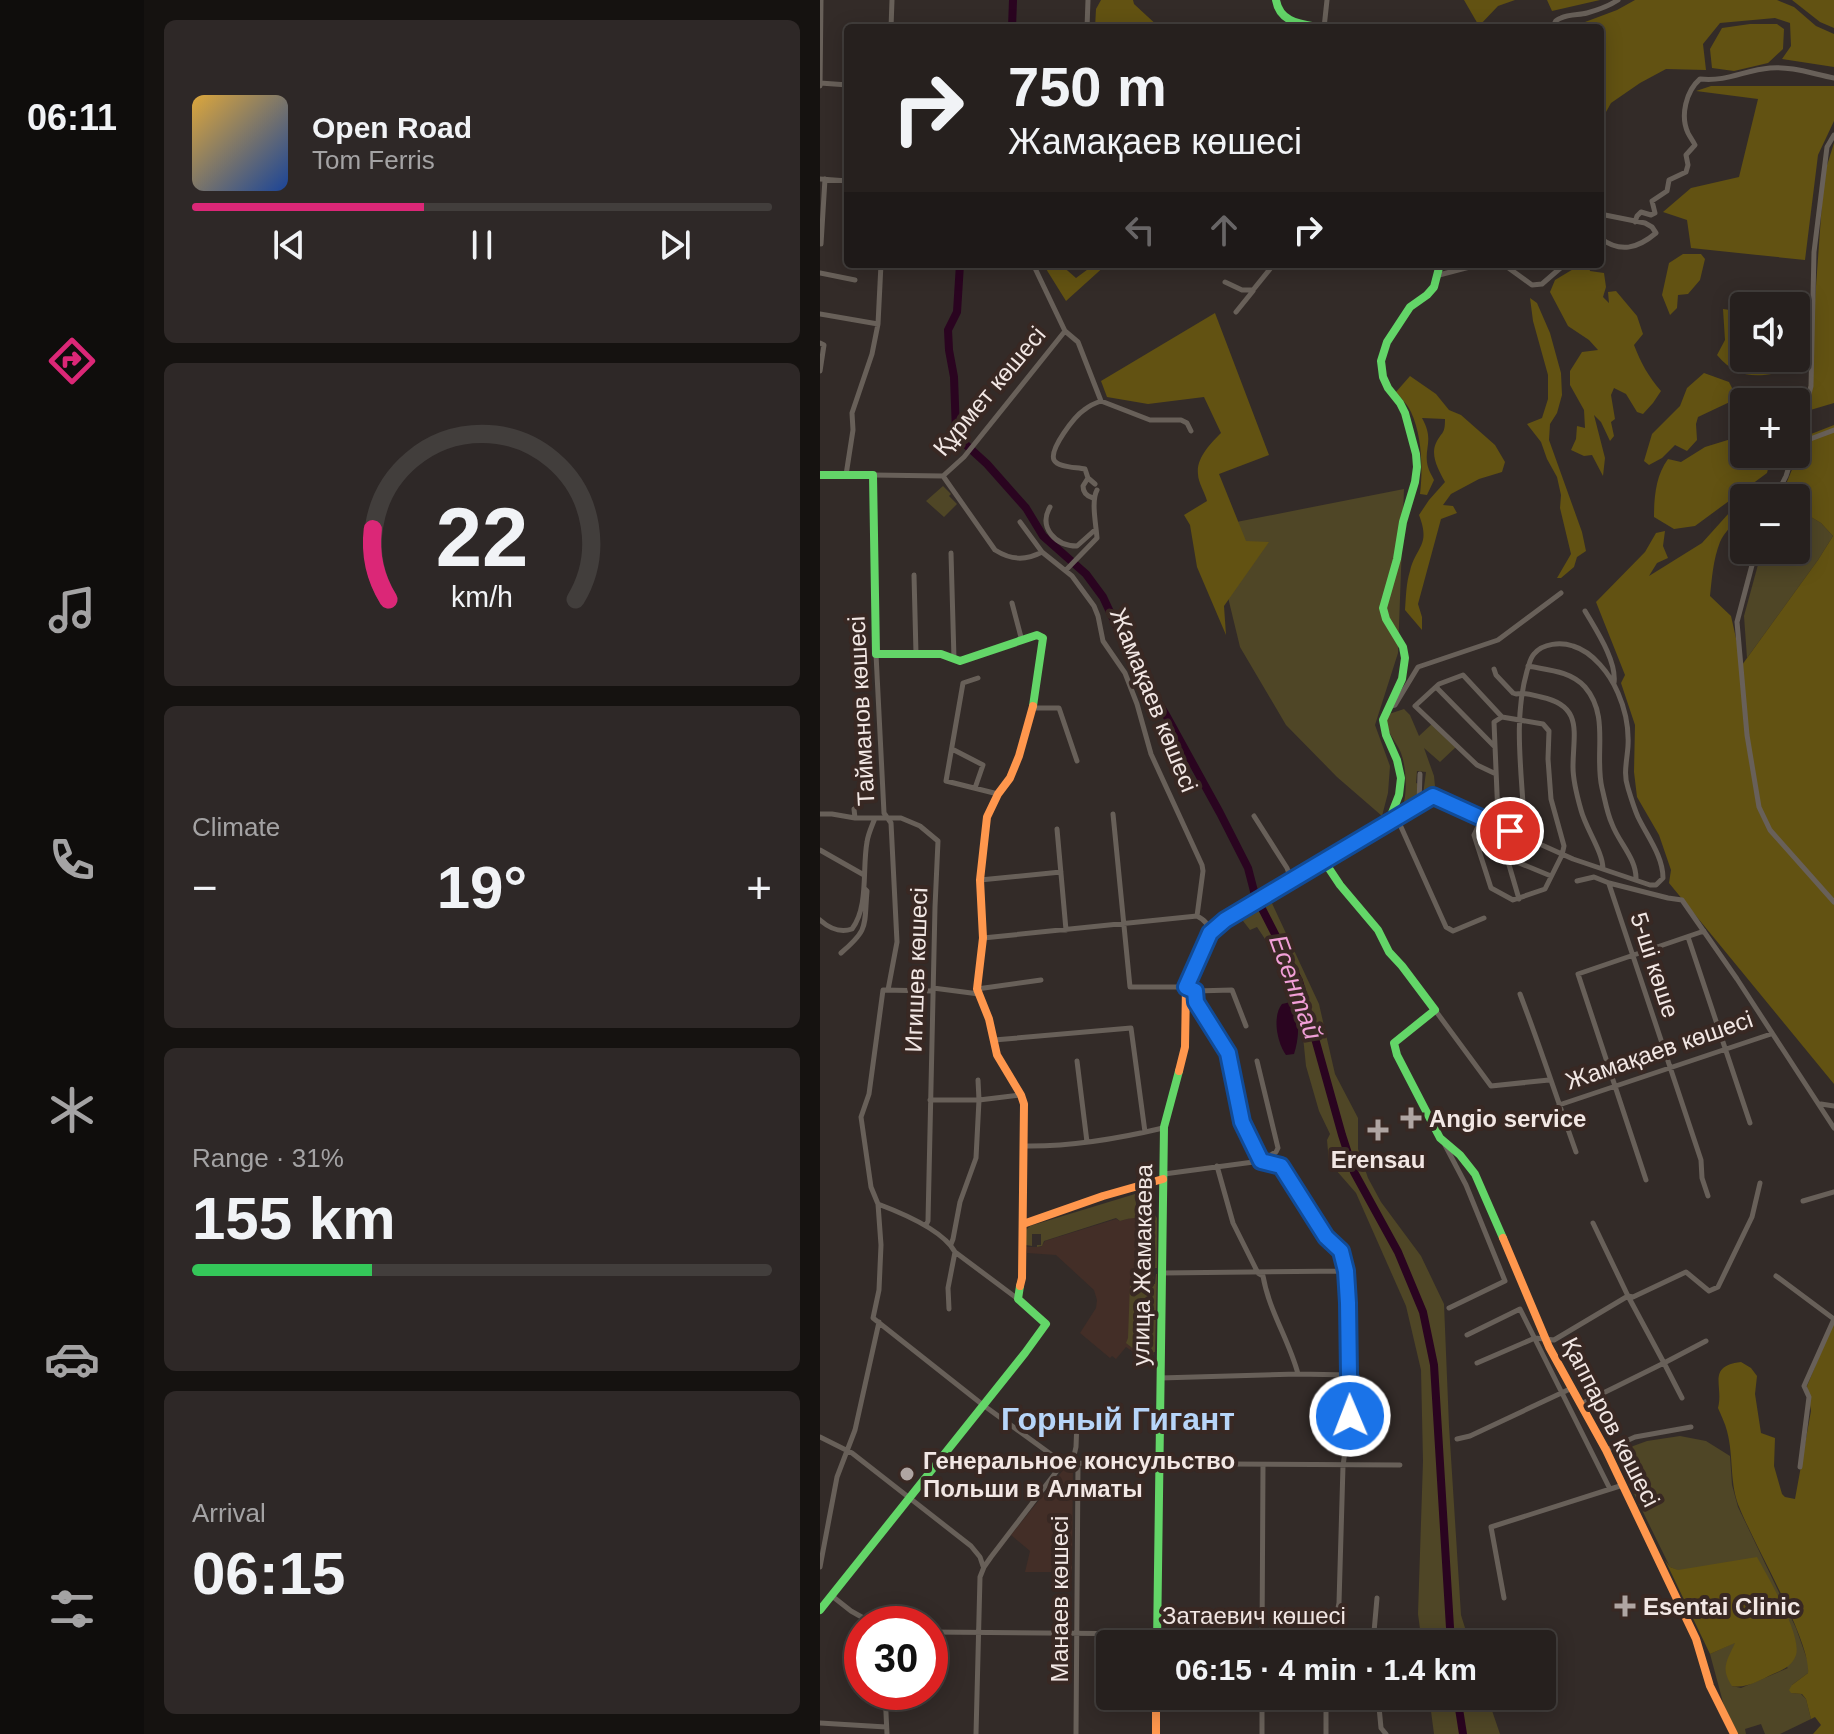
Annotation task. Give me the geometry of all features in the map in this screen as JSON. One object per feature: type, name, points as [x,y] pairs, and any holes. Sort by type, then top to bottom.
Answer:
[{"type":"street","points":[[821,0],[820,84],[844,85]]},
{"type":"street","points":[[891,24],[892,0]]},
{"type":"street","points":[[1087,24],[1088,0]]},
{"type":"street","points":[[1273,0],[1283,19],[1300,24]]},
{"type":"street","points":[[1324,24],[1327,0]]},
{"type":"street","points":[[1556,24],[1565,16],[1586,13],[1618,0]]},
{"type":"street","points":[[1635,222],[1641,212],[1655,213],[1652,201],[1667,191],[1669,180],[1686,172],[1686,155],[1695,145],[1685,122],[1685,105],[1689,91],[1700,79],[1724,79],[1767,68],[1784,68],[1834,78]]},
{"type":"street","points":[[1810,390],[1814,252],[1827,147],[1834,135]]},
{"type":"street","points":[[821,244],[822,179],[844,181]]},
{"type":"street","points":[[1604,215],[1645,223],[1656,233],[1625,248],[1611,246],[1604,241]]},
{"type":"street","points":[[846,475],[853,430],[852,413],[872,354],[878,324],[881,268]]},
{"type":"street","name":"Құрмет көшесі","points":[[820,475],[943,476],[954,468],[1065,331],[1035,268]]},
{"type":"street","points":[[1236,312],[1271,268]]},
{"type":"street","points":[[1388,823],[1399,798],[1401,778],[1399,760],[1383,728],[1383,720],[1405,673],[1407,659],[1403,644],[1383,615],[1383,608],[1417,467],[1405,413],[1388,388],[1381,361],[1387,342],[1410,307],[1434,287],[1440,268]]},
{"type":"street","points":[[1439,275],[1466,268]]},
{"type":"street","points":[[1509,268],[1532,285],[1542,284],[1560,268]]},
{"type":"street","points":[[820,273],[855,280]]},
{"type":"street","points":[[1225,282],[1242,290],[1253,290]]},
{"type":"street","points":[[820,314],[878,324]]},
{"type":"street","points":[[1065,331],[1078,342],[1101,401]]},
{"type":"street","points":[[820,343],[824,345],[820,371]]},
{"type":"street","points":[[1101,401],[1150,420],[1181,420],[1187,423],[1191,431]]},
{"type":"street","points":[[1066,570],[1097,538],[1093,498],[1096,487],[1085,469],[1056,463],[1054,451],[1080,413],[1101,401]]},
{"type":"street","points":[[1810,439],[1834,430]]},
{"type":"street","name":"Тайманов көшесі","points":[[820,1567],[837,1477],[855,1430],[876,1320],[881,1245],[878,1204],[871,1187],[861,1117],[869,1094],[883,990],[888,990],[897,942],[891,823],[884,813],[876,654],[873,475]]},
{"type":"street","points":[[943,476],[995,550],[1016,559],[1042,552]]},
{"type":"street","points":[[1088,478],[1083,490],[1093,498]]},
{"type":"street","points":[[1050,507],[1046,526],[1064,544],[1077,546],[1096,529]]},
{"type":"street","name":"Жамақаев көшесі","points":[[1020,522],[1042,552],[1080,585],[1094,606],[1103,641],[1125,673],[1151,754],[1202,865],[1197,916]]},
{"type":"street","points":[[951,553],[954,659]]},
{"type":"street","points":[[1752,564],[1737,622],[1747,735],[1759,807],[1770,830],[1834,902]]},
{"type":"street","points":[[914,575],[916,655]]},
{"type":"street","points":[[1390,705],[1395,705],[1418,667],[1498,640],[1561,593]]},
{"type":"street","points":[[1012,603],[1022,641]]},
{"type":"street","points":[[1585,611],[1609,658],[1614,684]]},
{"type":"street","points":[[876,654],[941,654],[960,661],[1037,635],[1043,638],[1033,708],[1019,756],[987,817],[980,880],[983,938],[978,992],[1001,1064],[1024,1104],[1022,1278],[1018,1299]]},
{"type":"street","points":[[1261,1161],[1242,1122],[1228,1053],[1196,1002],[1192,989],[1210,933],[1225,920],[1433,796],[1562,855],[1656,885],[1663,878],[1663,868],[1627,785],[1628,731],[1624,709],[1614,684],[1594,658],[1580,648],[1567,644],[1543,647],[1532,655],[1528,666],[1519,720],[1524,822],[1520,835]]},
{"type":"street","points":[[1528,666],[1574,678],[1595,704],[1601,732],[1598,768],[1605,804],[1639,881]]},
{"type":"street","points":[[1494,669],[1513,693],[1557,702],[1569,712],[1575,728],[1574,780],[1588,832],[1602,859],[1603,869]]},
{"type":"street","points":[[1482,818],[1474,835],[1491,888],[1513,900],[1545,889],[1562,855],[1564,842],[1548,780],[1549,731],[1543,724],[1502,717],[1463,675],[1436,687],[1415,706],[1477,765],[1496,774]]},
{"type":"street","points":[[978,678],[963,683],[946,781],[998,794]]},
{"type":"street","points":[[1436,687],[1495,747]]},
{"type":"street","points":[[1033,708],[1059,708],[1077,761]]},
{"type":"street","points":[[1494,709],[1498,817],[1495,824]]},
{"type":"street","points":[[1494,722],[1502,717]]},
{"type":"street","points":[[952,749],[983,765],[975,788]]},
{"type":"street","points":[[1419,804],[1420,774]]},
{"type":"street","points":[[854,809],[855,818]]},
{"type":"street","name":"Игишев көшесі","points":[[820,814],[901,818],[911,821],[938,841],[926,1225]]},
{"type":"street","points":[[1113,814],[1130,987],[1233,991],[1246,1026]]},
{"type":"street","points":[[1254,816],[1291,879]]},
{"type":"street","points":[[820,920],[836,930],[852,929],[858,919],[867,842],[875,818]]},
{"type":"street","points":[[1397,818],[1446,927],[1453,931],[1484,918]]},
{"type":"street","points":[[1057,829],[1066,930]]},
{"type":"street","points":[[1478,846],[1551,876]]},
{"type":"street","points":[[820,850],[864,875]]},
{"type":"street","points":[[1506,857],[1519,899]]},
{"type":"street","points":[[1324,861],[1491,1086],[1549,1080]]},
{"type":"street","points":[[980,880],[1061,872]]},
{"type":"street","points":[[1577,881],[1594,877],[1682,900],[1834,1128]]},
{"type":"street","name":"5-ші көше","points":[[1609,883],[1701,1160],[1702,1178],[1708,1196]]},
{"type":"street","points":[[841,953],[863,929],[867,891],[863,888]]},
{"type":"street","points":[[983,938],[1197,916],[1204,919],[1210,933]]},
{"type":"street","points":[[1646,1180],[1578,974],[1704,931]]},
{"type":"street","points":[[1688,937],[1750,1123]]},
{"type":"street","points":[[888,990],[978,992],[1041,980]]},
{"type":"street","name":"улица Жамакаева","points":[[1157,1630],[1164,1127],[1185,1047],[1192,989]]},
{"type":"street","points":[[1520,994],[1576,1152]]},
{"type":"street","name":"Қаппаров көшесі","points":[[1435,1010],[1394,1043],[1397,1055],[1455,1163],[1504,1280]]},
{"type":"street","points":[[993,1041],[1131,1028],[1145,1132]]},
{"type":"street","name":"Жамақаев көшесі","points":[[1559,1105],[1771,1034]]},
{"type":"street","points":[[1077,1061],[1087,1142]]},
{"type":"street","points":[[1257,1061],[1278,1148],[1261,1161]]},
{"type":"street","points":[[951,1244],[960,1202],[976,1158],[978,1080]]},
{"type":"street","points":[[930,1100],[979,1100],[1021,1095]]},
{"type":"street","points":[[1820,1104],[1834,1106]]},
{"type":"street","points":[[1023,1146],[1087,1142],[1164,1127]]},
{"type":"street","name":"Қаппаров көшесі","points":[[1440,1138],[1450,1144],[1468,1164],[1482,1190],[1546,1340],[1606,1450],[1696,1639],[1710,1686],[1734,1734]]},
{"type":"street","points":[[1023,1224],[1164,1177],[1261,1161],[1283,1168],[1326,1237],[1341,1250],[1346,1271],[1349,1375],[1353,1391],[1343,1466],[1339,1603],[1333,1630]]},
{"type":"street","points":[[1217,1166],[1233,1223],[1258,1273],[1263,1276],[1267,1298],[1298,1374]]},
{"type":"street","points":[[1477,1363],[1535,1338],[1554,1340],[1628,1296],[1633,1297],[1686,1272],[1709,1291],[1718,1287],[1752,1217],[1760,1183]]},
{"type":"street","points":[[1470,1195],[1482,1190]]},
{"type":"street","points":[[1803,1201],[1834,1192]]},
{"type":"street","points":[[820,1609],[1046,1324],[926,1225],[878,1204]]},
{"type":"street","points":[[1593,1223],[1682,1398]]},
{"type":"street","points":[[949,1309],[948,1288],[955,1252]]},
{"type":"street","points":[[1449,1308],[1517,1270]]},
{"type":"street","points":[[1162,1273],[1346,1271]]},
{"type":"street","points":[[1776,1276],[1834,1319],[1804,1386],[1809,1397],[1800,1467]]},
{"type":"street","name":"Қаппаров көшесі","points":[[1467,1335],[1520,1309],[1610,1489]]},
{"type":"street","points":[[876,1320],[983,1405],[1063,1463],[1400,1465]]},
{"type":"street","points":[[1581,1404],[1706,1341]]},
{"type":"street","points":[[1160,1378],[1349,1375]]},
{"type":"street","points":[[1457,1439],[1470,1436],[1572,1388]]},
{"type":"street","name":"Манаев көшесі","points":[[1076,1734],[1077,1420]]},
{"type":"street","points":[[1606,1450],[1635,1437],[1691,1427]]},
{"type":"street","points":[[820,1437],[847,1449],[971,1546],[984,1567]]},
{"type":"street","points":[[976,1734],[980,1577],[984,1567],[1063,1463]]},
{"type":"street","points":[[1262,1630],[1263,1465]]},
{"type":"street","points":[[1504,1598],[1491,1527],[1623,1485]]},
{"type":"street","points":[[832,1596],[845,1606]]},
{"type":"street","points":[[1376,1630],[1377,1598]]},
{"type":"street","name":"Затаевич көшесі","points":[[948,1632],[1096,1633]]},
{"type":"street","points":[[820,1723],[886,1730],[885,1710]]},
{"type":"street","points":[[1156,1710],[1156,1734]]},
{"type":"street","points":[[1262,1710],[1262,1734]]},
{"type":"street","points":[[1326,1710],[1326,1734]]},
{"type":"street","points":[[1379,1710],[1381,1728],[1386,1734]]},
{"type":"shaded area","points":[[1101,0],[1133,0],[1156,24],[1095,24],[1096,9]]},
{"type":"shaded area","points":[[1464,0],[1515,0],[1498,6],[1478,24]]},
{"type":"shaded area","points":[[1547,0],[1600,0],[1552,11]]},
{"type":"shaded area","points":[[1635,0],[1777,0],[1794,7],[1816,26],[1834,34],[1834,67],[1782,59],[1791,46],[1790,23],[1775,18],[1720,23],[1703,44],[1706,70],[1666,69],[1611,103],[1606,112],[1604,24],[1584,24]]},
{"type":"shaded area","points":[[1792,0],[1834,0],[1834,28],[1820,22]]},
{"type":"shaded area","points":[[1777,24],[1784,29],[1783,49],[1768,63],[1734,71],[1712,68],[1710,49],[1722,28]]},
{"type":"shaded area","points":[[1711,86],[1834,86],[1834,121],[1818,155],[1805,260],[1691,248],[1687,220],[1663,212],[1691,188],[1739,177],[1758,99],[1696,91]]},
{"type":"shaded area","points":[[1834,143],[1834,403],[1810,410],[1809,388],[1824,175]]},
{"type":"shaded area","points":[[1683,254],[1701,254],[1705,259],[1700,280],[1688,294],[1678,295],[1677,308],[1670,315],[1662,295],[1669,263]]},
{"type":"shaded area","points":[[1045,268],[1065,268],[1076,278],[1090,268],[1103,268],[1066,301]]},
{"type":"shaded area","points":[[1575,268],[1589,268],[1590,271],[1604,273],[1606,287],[1603,297],[1609,303],[1608,292],[1616,291],[1637,316],[1643,334],[1634,345],[1645,369],[1661,391],[1643,414],[1637,412],[1626,394],[1614,388],[1611,395],[1615,419],[1611,422],[1614,436],[1610,441],[1594,415],[1605,458],[1603,476],[1592,455],[1584,456],[1571,450],[1577,426],[1585,428],[1584,410],[1570,385],[1570,371],[1582,352],[1598,350],[1568,326],[1550,292],[1555,280]]},
{"type":"shaded area","points":[[1530,298],[1537,303],[1550,333],[1561,373],[1562,395],[1550,424],[1549,440],[1586,551],[1577,557],[1574,567],[1561,578],[1557,578],[1571,554],[1560,508],[1561,495],[1557,477],[1541,442],[1527,424],[1542,418],[1548,399],[1548,375]]},
{"type":"shaded area","points":[[1723,309],[1730,310],[1730,367],[1717,355],[1725,340]]},
{"type":"shaded area","points":[[1215,313],[1269,455],[1219,474],[1246,541],[1269,542],[1224,606],[1226,635],[1197,567],[1190,525],[1184,515],[1207,501],[1199,480],[1199,462],[1221,433],[1204,397],[1148,404],[1107,397],[1101,381]]},
{"type":"shaded area","points":[[1739,372],[1777,373],[1759,375]]},
{"type":"shaded area","points":[[1704,373],[1729,382],[1732,388],[1730,402],[1698,417],[1697,440],[1687,451],[1675,445],[1649,465],[1644,461],[1652,434],[1680,406],[1687,388]]},
{"type":"shaded area","points":[[1410,376],[1436,394],[1449,410],[1461,415],[1495,445],[1505,462],[1502,472],[1479,479],[1451,494],[1443,505],[1453,506],[1457,513],[1441,519],[1418,604],[1422,630],[1405,610],[1407,585],[1423,540],[1419,515],[1445,482],[1434,453],[1444,430],[1445,419],[1422,418],[1428,433],[1428,467],[1434,480],[1427,495],[1420,494],[1421,464],[1415,421],[1396,392]]},
{"type":"shaded area","points":[[1834,425],[1834,1084],[1669,883],[1671,870],[1659,835],[1637,797],[1635,725],[1621,683],[1625,675],[1596,602],[1645,552],[1656,533],[1665,531],[1663,546],[1668,558],[1657,563],[1649,576],[1702,543],[1730,513],[1730,527],[1722,538],[1713,569],[1710,596],[1731,616],[1742,665],[1833,536],[1810,516],[1810,484],[1786,484],[1793,468],[1810,468],[1810,434]]},
{"type":"shaded area","points":[[1730,439],[1730,468],[1768,468],[1767,473],[1752,484],[1730,484],[1730,500],[1695,526],[1674,529],[1654,517],[1656,486],[1661,472],[1668,459],[1681,462],[1705,447]]},
{"type":"shaded area","points":[[943,486],[957,504],[944,517],[926,501]]},
{"type":"shaded area","points":[[1404,489],[1398,653],[1375,725],[1390,766],[1382,816],[1337,777],[1286,725],[1240,647],[1211,527]]},
{"type":"shaded area","points":[[1810,516],[1821,523],[1833,536],[1747,658],[1744,616],[1758,564],[1810,564]]},
{"type":"shaded area","points":[[1404,709],[1419,736],[1433,723],[1457,746],[1440,762],[1424,748],[1435,786],[1423,795],[1426,772],[1417,771],[1418,799],[1395,813],[1404,802],[1405,773],[1402,756],[1387,720],[1389,714]]},
{"type":"shaded area","points":[[1270,899],[1319,1004],[1335,1074],[1358,1118],[1358,1149],[1368,1178],[1381,1202],[1421,1256],[1444,1304],[1461,1615],[1466,1630],[1420,1630],[1421,1370],[1406,1306],[1356,1193],[1329,1162],[1327,1140],[1330,1134],[1319,1111],[1306,1066],[1300,1007],[1279,960],[1257,927],[1250,930],[1240,917]]},
{"type":"shaded area","points":[[1291,1002],[1298,1020],[1298,1034],[1294,1054],[1286,1055],[1278,1037],[1276,1022],[1282,1004]]},
{"type":"shaded area","points":[[1135,1194],[1137,1214],[1154,1214],[1157,1218],[1157,1268],[1152,1229],[1142,1219],[1120,1221],[1116,1218],[1044,1241],[1042,1246],[1037,1247],[1041,1245],[1041,1234],[1032,1234],[1032,1246],[1026,1245],[1026,1230],[1030,1226]]},
{"type":"shaded area","points":[[1134,1217],[1154,1218],[1154,1355],[1139,1356],[1126,1347],[1116,1359],[1110,1358],[1080,1333],[1096,1308],[1094,1290],[1056,1255],[1027,1253],[1026,1247],[1041,1247],[1045,1241],[1116,1219],[1120,1221]]},
{"type":"shaded area","points":[[1156,1274],[1155,1352],[1140,1354],[1126,1343],[1130,1284],[1155,1284]]},
{"type":"shaded area","points":[[1834,1321],[1834,1734],[1813,1734],[1821,1725],[1815,1717],[1811,1719],[1802,1694],[1789,1690],[1808,1673],[1801,1639],[1737,1500],[1729,1441],[1718,1408],[1719,1378],[1723,1368],[1741,1362],[1757,1376],[1755,1394],[1761,1433],[1775,1438],[1774,1466],[1782,1494],[1795,1499],[1811,1411],[1807,1386]]},
{"type":"shaded area","points":[[1680,1436],[1706,1441],[1730,1456],[1732,1485],[1738,1507],[1796,1628],[1809,1665],[1808,1673],[1792,1685],[1792,1693],[1801,1694],[1806,1699],[1811,1719],[1780,1734],[1765,1734],[1761,1724],[1745,1729],[1746,1734],[1738,1734],[1724,1706],[1710,1654],[1736,1642],[1732,1686],[1741,1688],[1788,1668],[1670,1567],[1614,1453],[1647,1441]]},
{"type":"shaded area","points":[[1064,1469],[1073,1471],[1072,1572],[1025,1572],[1030,1551],[1011,1535]]},
{"type":"shaded area","points":[[1757,1557],[1789,1620],[1796,1655],[1790,1665],[1780,1671],[1737,1687],[1728,1680],[1726,1669],[1735,1643],[1710,1654],[1665,1560],[1670,1567],[1678,1570]]},
{"type":"shaded area","points":[[1431,1710],[1492,1710],[1500,1734],[1434,1734]]},
{"type":"waterway","name":"Есентай","points":[[1012,24],[1013,0]]},
{"type":"waterway","name":"Есентай","points":[[960,268],[957,312],[948,330],[956,432],[1026,508],[1043,536],[1086,574],[1103,597],[1131,657],[1220,813],[1248,868],[1255,895],[1299,981],[1354,1172],[1398,1252],[1423,1312],[1434,1365],[1450,1630]]},
{"type":"waterway","name":"Есентай","points":[[1459,1710],[1463,1734]]},
{"type":"traffic: fast","points":[[1276,0],[1282,14],[1300,24]]},
{"type":"traffic: fast","points":[[1363,838],[1388,823],[1399,795],[1401,778],[1383,720],[1402,679],[1405,658],[1403,647],[1383,608],[1417,467],[1405,413],[1388,388],[1381,361],[1387,342],[1410,307],[1434,287],[1439,268]]},
{"type":"traffic: fast","points":[[820,475],[873,475],[876,654],[941,654],[960,661],[1037,635],[1043,638],[1033,706]]},
{"type":"traffic: fast","points":[[1324,861],[1435,1010],[1394,1043],[1397,1055],[1440,1138],[1460,1155],[1475,1174],[1503,1238]]},
{"type":"traffic: fast","points":[[1157,1630],[1164,1127],[1179,1071]]},
{"type":"traffic: fast","points":[[820,1610],[1046,1324],[1018,1299],[1020,1286]]},
{"type":"traffic: slow","points":[[1020,1286],[1024,1104],[997,1055],[989,1019],[977,989],[983,938],[980,880],[987,817],[1010,778],[1033,706]]},
{"type":"traffic: slow","points":[[1179,1071],[1185,1047],[1186,987],[1210,933],[1225,920],[1363,838]]},
{"type":"traffic: slow","points":[[1023,1224],[1163,1179]]},
{"type":"traffic: slow","points":[[1503,1238],[1549,1347],[1606,1450],[1696,1639],[1710,1686],[1734,1734]]},
{"type":"traffic: slow","points":[[1156,1710],[1156,1734]]},
{"type":"place","name":"Angio service","points":[[1411,1118]]},
{"type":"place","name":"Erensau","points":[[1378,1130]]},
{"type":"place","name":"Генеральное консульство Польши в Алматы","points":[[907,1474]]},
{"type":"place","name":"Esentai Clinic","points":[[1625,1606]]},
{"type":"district","name":"Горный Гигант","points":[[1118,1419]]},
{"type":"route","points":[[1350,1416],[1353,1391],[1349,1375],[1346,1271],[1341,1250],[1326,1237],[1281,1166],[1261,1161],[1242,1122],[1228,1053],[1196,1002],[1195,991],[1186,987],[1210,933],[1225,920],[1433,796],[1510,831]]}]
